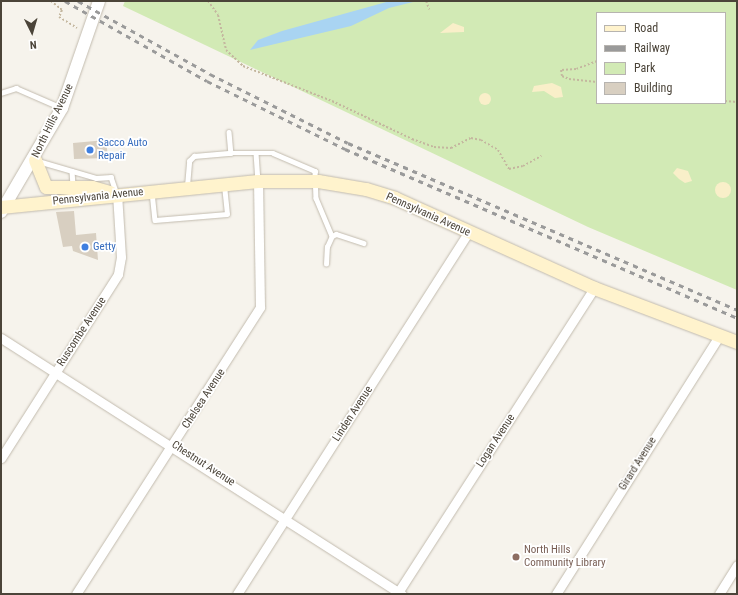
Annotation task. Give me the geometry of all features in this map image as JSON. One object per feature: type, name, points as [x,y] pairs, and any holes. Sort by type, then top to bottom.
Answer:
[{"type":"main road","points":[[35,160],[46,187],[92,187],[117,194]]},
{"type":"main road","name":"Pennsylvania Avenue","points":[[2,209],[117,194],[224,184],[258,181],[315,181],[395,198],[468,233],[594,288],[737,342]]},
{"type":"street","name":"North Hills Avenue","points":[[2,209],[35,160],[62,108],[100,1]]},
{"type":"street","name":"Chelsea Avenue","points":[[76,594],[174,446],[260,307],[258,181]]},
{"type":"street","name":"Ruscombe Avenue","points":[[1,458],[118,274],[122,257],[117,194]]},
{"type":"street","name":"Linden Avenue","points":[[237,594],[468,233]]},
{"type":"street","name":"Logan Avenue","points":[[399,593],[594,288]]},
{"type":"street","name":"Girard Avenue","points":[[556,594],[720,335]]},
{"type":"street","name":"Chestnut Avenue","points":[[1,338],[174,446],[399,593]]},
{"type":"street","points":[[719,594],[737,565]]},
{"type":"lane","points":[[1,93],[16,88],[62,108]]},
{"type":"lane","points":[[229,132],[231,153]]},
{"type":"lane","points":[[187,188],[189,161],[194,156],[231,153],[273,153],[315,171],[316,198],[332,236],[327,247],[326,264]]},
{"type":"lane","points":[[256,153],[258,181]]},
{"type":"lane","points":[[35,160],[96,178],[111,177],[117,194]]},
{"type":"lane","points":[[72,171],[73,188]]},
{"type":"lane","points":[[152,191],[155,220],[227,214],[224,184]]},
{"type":"lane","points":[[332,236],[336,234],[364,243]]},
{"type":"path","points":[[51,1],[62,10],[59,17],[82,30]]},
{"type":"path","points":[[208,1],[218,16],[226,50],[243,66],[332,101],[412,139],[434,147],[451,148],[471,138],[482,140],[498,150],[509,169],[522,167],[541,156]]},
{"type":"path","points":[[426,1],[429,10]]},
{"type":"path","points":[[596,61],[576,69],[561,70],[562,76],[569,79],[596,82]]},
{"type":"path","points":[[726,101],[737,102]]},
{"type":"green space","points":[[125,1],[737,1],[737,290],[588,227],[123,6]]},
{"type":"sand","points":[[453,23],[464,27],[464,32],[440,33]]},
{"type":"sand","points":[[552,83],[561,87],[563,97],[555,98],[544,91],[532,92],[534,86]]},
{"type":"sand","points":[[487,93],[490,94],[490,104],[483,105],[480,104],[479,97],[480,94]]},
{"type":"sand","points":[[677,168],[688,171],[692,181],[685,183],[679,179],[673,173]]},
{"type":"sand","points":[[723,182],[730,187],[731,190],[726,197],[723,198],[716,193],[715,190],[720,183]]},
{"type":"water","points":[[390,1],[417,1],[389,8],[351,26],[250,50],[258,40],[282,31]]},
{"type":"building","name":"Sacco Auto Repair","points":[[106,140],[108,158],[74,159],[73,143]]},
{"type":"building","name":"Getty","points":[[74,211],[76,235],[96,233],[98,260],[73,251],[72,246],[63,247],[56,212]]},
{"type":"railway","points":[[65,1],[207,81],[345,149],[737,318]]},
{"type":"railway","points":[[78,1],[210,74],[348,143],[737,310]]},
{"type":"place","name":"Sacco Auto Repair","points":[[90,150]]},
{"type":"place","name":"Getty","points":[[85,247]]},
{"type":"place","name":"North Hills Community Library","points":[[516,557]]}]
